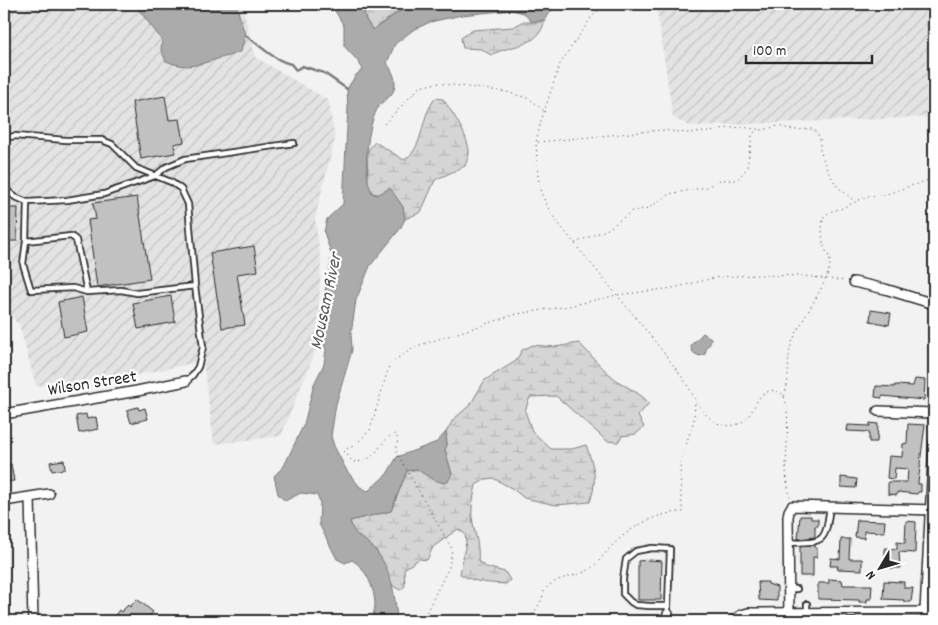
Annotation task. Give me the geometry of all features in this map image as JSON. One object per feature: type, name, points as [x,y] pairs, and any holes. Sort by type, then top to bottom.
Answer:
[{"type":"street","points":[[854,282],[885,288],[934,304]]},
{"type":"street","name":"Wilson Street","points":[[4,414],[186,381]]},
{"type":"street","points":[[878,411],[934,414]]},
{"type":"street","points":[[733,621],[744,614],[789,617],[807,608],[930,611],[934,443]]},
{"type":"street","points":[[4,501],[49,494]]},
{"type":"street","points":[[30,497],[33,621]]},
{"type":"street","points":[[789,617],[793,589],[788,543],[788,517],[792,506],[933,510]]},
{"type":"lane","points":[[4,138],[15,136],[66,140],[102,140],[112,144],[136,168],[171,182],[180,189],[188,204],[202,347],[196,371],[186,381]]},
{"type":"lane","points":[[4,188],[15,197],[27,202],[68,200],[104,194],[155,176],[166,167],[185,159],[294,143]]},
{"type":"lane","points":[[27,202],[26,241],[23,264],[31,290],[73,288],[87,292],[121,290],[137,293],[195,286]]},
{"type":"lane","points":[[26,241],[71,236],[76,240],[87,292]]},
{"type":"lane","points":[[788,543],[814,542],[824,537],[830,506]]},
{"type":"lane","points":[[652,548],[670,549],[668,614],[636,605],[626,598],[622,587],[624,563],[636,551],[652,548]]},
{"type":"path","points":[[605,4],[591,18],[560,64],[545,111],[536,142],[538,177],[544,201],[552,215],[574,243],[667,357],[709,418],[723,426],[735,425],[749,416],[758,398],[768,392],[778,391],[784,396]]},
{"type":"path","points":[[384,124],[420,86],[437,82],[508,92],[530,99],[545,111]]},
{"type":"path","points":[[536,142],[661,130],[688,133],[711,132],[720,129],[742,127],[757,129],[778,126],[794,130],[812,129],[818,133],[820,150],[827,170],[837,186],[854,201]]},
{"type":"path","points":[[574,243],[608,228],[632,211],[649,208],[669,194],[707,187],[720,180],[737,180],[747,168],[752,136],[757,129]]},
{"type":"path","points":[[792,506],[787,483],[787,420],[784,396],[788,384],[791,346],[806,314],[826,279],[830,262],[824,246],[822,221],[829,212],[840,209],[854,201],[868,196],[884,195],[934,178]]},
{"type":"path","points":[[422,621],[449,567],[452,549],[396,451],[398,439],[395,434],[390,435],[379,450],[366,460],[353,462],[344,452],[354,446],[370,430],[390,363],[417,346],[517,314],[569,306],[617,295],[673,288],[718,277],[755,275],[803,276],[854,282]]},
{"type":"path","points":[[525,621],[532,616],[545,590],[556,581],[590,569],[600,561],[610,548],[635,527],[671,512],[683,512],[680,463],[694,420],[695,399]]},
{"type":"shaded area","points":[[4,4],[242,4],[255,57],[328,100],[335,138],[315,218],[321,261],[317,347],[281,436],[214,444],[203,361],[127,377],[36,386],[19,324],[4,312]]},
{"type":"shaded area","points":[[656,4],[934,4],[934,117],[690,126],[673,118]]},
{"type":"green space","points":[[362,4],[410,4],[372,30],[366,20]]},
{"type":"green space","points":[[545,20],[537,36],[524,44],[491,55],[481,49],[463,48],[461,38],[473,30],[513,27],[523,22],[540,22]]},
{"type":"green space","points":[[435,98],[443,99],[455,118],[467,140],[469,154],[465,166],[435,180],[421,212],[405,219],[403,207],[394,197],[372,193],[368,185],[367,151],[375,142],[404,160],[414,151],[417,145],[427,113]]},
{"type":"green space","points":[[579,343],[614,378],[649,403],[638,416],[644,427],[636,434],[622,436],[618,442],[607,441],[556,396],[530,397],[525,411],[532,431],[551,449],[572,449],[586,445],[594,473],[594,486],[590,502],[556,505],[524,498],[513,489],[493,478],[486,479],[476,485],[472,505],[472,517],[478,544],[478,561],[486,567],[505,572],[510,580],[506,584],[488,583],[460,574],[466,542],[465,534],[458,529],[433,547],[427,560],[419,559],[404,569],[405,586],[400,590],[393,586],[376,550],[353,532],[350,520],[391,511],[407,471],[417,469],[433,479],[452,474],[445,450],[447,445],[446,432],[453,420],[470,405],[485,380],[516,361],[522,350],[533,345],[555,347]]},
{"type":"water","points":[[137,4],[236,4],[245,35],[241,51],[195,65],[185,66],[166,61],[161,50],[162,40],[139,10]]},
{"type":"water","name":"Mousam River","points":[[331,4],[362,4],[366,20],[373,30],[410,4],[555,4],[546,18],[540,21],[531,21],[524,13],[512,10],[462,15],[430,22],[413,30],[395,44],[387,63],[394,77],[394,88],[392,94],[379,106],[371,124],[367,149],[369,185],[372,193],[377,195],[390,188],[403,207],[405,219],[400,229],[370,266],[356,300],[351,334],[352,350],[336,404],[331,436],[347,471],[360,487],[368,491],[387,474],[397,457],[437,442],[446,432],[447,445],[445,450],[452,474],[448,482],[445,483],[436,481],[417,469],[407,471],[391,511],[350,521],[355,532],[371,546],[385,565],[394,593],[397,621],[373,621],[375,599],[369,580],[362,568],[352,560],[345,563],[337,559],[319,524],[320,503],[317,495],[301,493],[285,501],[278,494],[274,476],[284,466],[304,424],[314,384],[324,364],[326,350],[320,333],[321,312],[332,256],[324,232],[327,219],[343,204],[348,108],[347,89],[356,75],[363,69],[344,46],[344,26]]},
{"type":"water","points":[[703,333],[711,338],[705,354],[700,356],[693,352],[691,345]]},
{"type":"building","points":[[165,96],[169,120],[180,119],[184,142],[174,144],[175,153],[141,159],[132,102]]},
{"type":"building","points":[[137,197],[150,279],[97,287],[88,220],[96,219],[93,203]]},
{"type":"building","points":[[4,208],[18,208],[17,241],[4,241]]},
{"type":"building","points":[[254,246],[258,271],[237,274],[245,325],[222,328],[210,253]]},
{"type":"building","points":[[171,296],[175,322],[138,329],[133,303]]},
{"type":"building","points":[[82,297],[88,332],[64,337],[58,302]]},
{"type":"building","points":[[871,310],[891,313],[889,325],[870,321]]},
{"type":"building","points":[[915,379],[925,380],[924,400],[875,397],[876,386],[913,386]]},
{"type":"building","points":[[138,407],[139,410],[145,408],[148,419],[131,423],[127,410]]},
{"type":"building","points":[[86,414],[87,419],[96,417],[98,429],[79,433],[76,416]]},
{"type":"building","points":[[870,423],[878,424],[877,442],[869,442],[869,432],[847,431],[848,425],[870,426]]},
{"type":"building","points":[[908,424],[925,425],[918,482],[918,484],[921,484],[921,492],[917,494],[897,492],[897,495],[888,494],[888,482],[907,482],[908,469],[895,468],[894,479],[887,478],[889,456],[902,457],[903,444],[907,443]]},
{"type":"building","points":[[64,460],[65,469],[52,471],[50,462]]},
{"type":"building","points":[[11,464],[14,481],[4,482],[4,465]]},
{"type":"building","points":[[841,477],[857,479],[856,488],[841,487]]},
{"type":"building","points":[[800,516],[811,516],[811,519],[818,519],[818,526],[815,526],[815,537],[798,539]]},
{"type":"building","points":[[857,520],[885,521],[884,532],[864,531],[864,538],[855,537]]},
{"type":"building","points":[[906,521],[916,522],[915,553],[899,552],[900,568],[890,568],[890,556],[885,556],[885,548],[897,549],[897,542],[905,543]]},
{"type":"building","points":[[841,539],[850,539],[849,559],[862,559],[862,570],[837,569],[838,566],[830,566],[831,558],[840,559]]},
{"type":"building","points":[[815,545],[817,557],[813,557],[813,576],[800,576],[800,547]]},
{"type":"building","points":[[638,561],[662,561],[661,600],[638,600]]},
{"type":"building","points":[[829,579],[842,580],[843,585],[872,585],[871,599],[867,599],[867,602],[859,602],[859,600],[818,599],[818,583],[829,583]]},
{"type":"building","points":[[884,581],[904,582],[904,588],[913,588],[911,602],[883,599]]},
{"type":"building","points":[[758,582],[768,582],[768,584],[777,587],[777,601],[759,600]]},
{"type":"building","points":[[137,599],[153,612],[145,621],[117,621],[113,618],[119,610],[121,612],[128,605],[130,607]]},
{"type":"waterway","points":[[245,35],[272,56],[291,64],[296,70],[302,66],[324,73],[347,89]]}]
